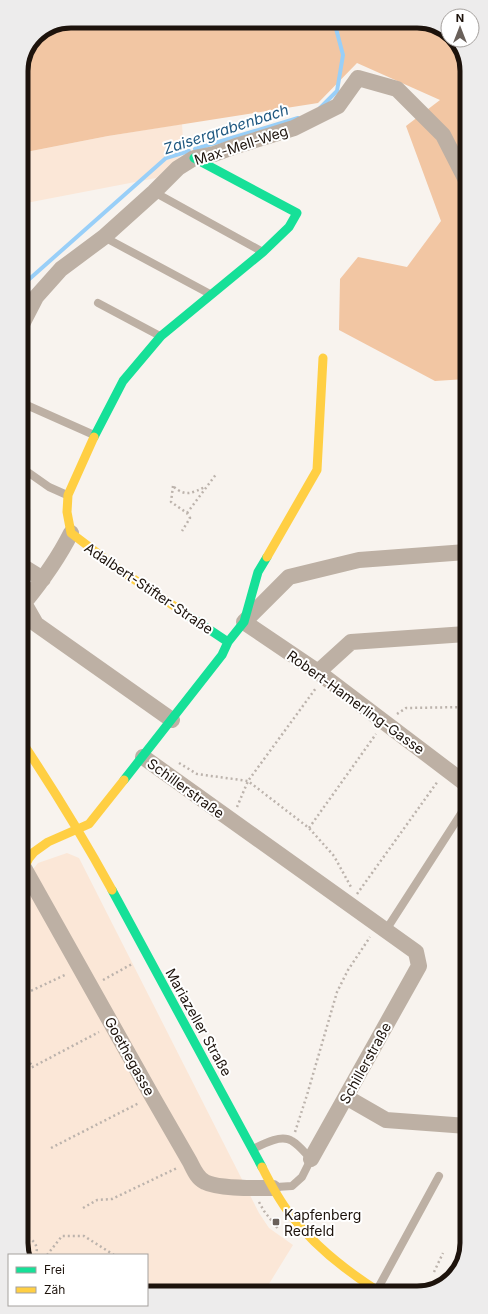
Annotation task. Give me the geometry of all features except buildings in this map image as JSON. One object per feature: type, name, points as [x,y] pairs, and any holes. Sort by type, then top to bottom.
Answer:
[{"type":"street","name":"Max-Mell-Weg","points":[[28,314],[36,297],[61,269],[104,237],[178,168],[194,158],[214,154],[294,128],[338,106],[358,78],[397,89],[443,135],[460,168]]},
{"type":"street","name":"Adalbert-Stifter-Straße","points":[[28,598],[59,556],[71,533],[67,512],[68,495],[95,435],[123,381],[161,336],[263,252],[289,227],[297,213],[194,158]]},
{"type":"street","name":"Adalbert-Stifter-Straße","points":[[28,860],[34,852],[48,842],[89,824],[222,655],[228,642],[244,622],[258,572],[317,470],[323,358]]},
{"type":"street","name":"Adalbert-Stifter-Straße","points":[[71,533],[117,568],[228,642]]},
{"type":"street","points":[[244,622],[289,577],[359,560],[460,552]]},
{"type":"street","points":[[28,570],[43,579]]},
{"type":"street","name":"Adalbert-Stifter-Straße","points":[[28,610],[36,624],[172,720]]},
{"type":"street","name":"Robert-Hamerling-Gasse","points":[[244,622],[321,674],[460,780]]},
{"type":"street","points":[[321,674],[351,642],[460,634]]},
{"type":"street","name":"Mariazeller Straße","points":[[28,751],[58,795],[78,829],[273,1188],[289,1213],[308,1235],[328,1255],[369,1286]]},
{"type":"street","name":"Schillerstraße","points":[[143,757],[416,952],[419,966],[311,1159]]},
{"type":"street","name":"Goethegasse","points":[[28,879],[80,967],[195,1173],[204,1182],[214,1185],[273,1188]]},
{"type":"street","points":[[346,1097],[386,1120],[460,1125]]},
{"type":"lane","points":[[154,192],[263,252]]},
{"type":"lane","points":[[104,237],[211,294]]},
{"type":"lane","points":[[98,304],[161,336]]},
{"type":"lane","points":[[28,406],[95,435]]},
{"type":"lane","points":[[28,472],[48,487],[68,495]]},
{"type":"lane","points":[[382,928],[460,815]]},
{"type":"lane","points":[[253,1149],[269,1141],[284,1139],[292,1140],[311,1159]]},
{"type":"lane","name":"Schillerstraße","points":[[273,1188],[292,1186],[302,1177],[311,1159]]},
{"type":"lane","points":[[380,1286],[439,1176]]},
{"type":"path","points":[[187,512],[217,473]]},
{"type":"path","points":[[182,531],[190,518],[187,512],[171,502],[173,486],[180,492],[190,494],[206,487]]},
{"type":"path","points":[[236,808],[248,781],[321,674]]},
{"type":"path","points":[[309,828],[385,722],[406,708],[460,707]]},
{"type":"path","points":[[157,767],[174,760],[197,774],[248,781],[309,828],[334,856],[356,896],[446,769]]},
{"type":"path","points":[[292,1140],[338,992],[348,970],[382,928]]},
{"type":"path","points":[[91,987],[147,956]]},
{"type":"path","points":[[28,992],[80,967]]},
{"type":"path","points":[[28,1069],[112,1025]]},
{"type":"path","points":[[28,1060],[33,1067]]},
{"type":"path","points":[[51,1148],[152,1096]]},
{"type":"path","points":[[83,1208],[97,1200],[112,1199],[190,1162]]},
{"type":"path","points":[[48,1254],[62,1236],[84,1236],[112,1254]]},
{"type":"path","points":[[28,1238],[35,1243],[37,1248],[36,1254]]},
{"type":"path","points":[[434,1272],[443,1253]]},
{"type":"shaded area","points":[[71,28],[420,28],[433,31],[440,35],[440,48],[453,48],[459,60],[460,66],[460,379],[435,381],[339,330],[340,279],[358,257],[407,267],[441,221],[406,126],[440,100],[357,63],[318,103],[108,136],[28,152],[29,60],[35,47],[47,35],[55,31]]},
{"type":"shaded area","points":[[182,124],[184,153],[156,178],[28,203],[28,152],[108,136]]},
{"type":"shaded area","points":[[67,853],[79,858],[259,1213],[269,1228],[293,1245],[268,1286],[148,1286],[148,1254],[29,1254],[28,876],[38,863]]},
{"type":"waterway","name":"Zaisergrabenbach","points":[[320,108],[337,91],[343,55],[336,28]]},
{"type":"waterway","name":"Zaisergrabenbach","points":[[195,149],[298,118]]},
{"type":"waterway","name":"Zaisergrabenbach","points":[[28,280],[166,158],[189,151]]},
{"type":"traffic: fast","points":[[94,437],[123,381],[161,336],[263,252],[289,227],[297,213],[194,158]]},
{"type":"traffic: fast","points":[[124,780],[222,655],[228,642],[244,622],[258,572],[267,557]]},
{"type":"traffic: fast","points":[[177,608],[228,642]]},
{"type":"traffic: fast","points":[[112,890],[262,1167]]},
{"type":"traffic: slow","points":[[267,557],[317,470],[323,358]]},
{"type":"traffic: slow","points":[[94,437],[68,495],[67,512],[71,533],[117,568],[177,608]]},
{"type":"traffic: slow","points":[[28,751],[91,852],[112,890]]},
{"type":"traffic: slow","points":[[28,860],[34,852],[48,842],[89,824],[124,780]]},
{"type":"traffic: slow","points":[[262,1167],[282,1203],[309,1237],[342,1266],[370,1286]]},
{"type":"place","name":"Kapfenberg Redfeld","points":[[276,1222]]}]
